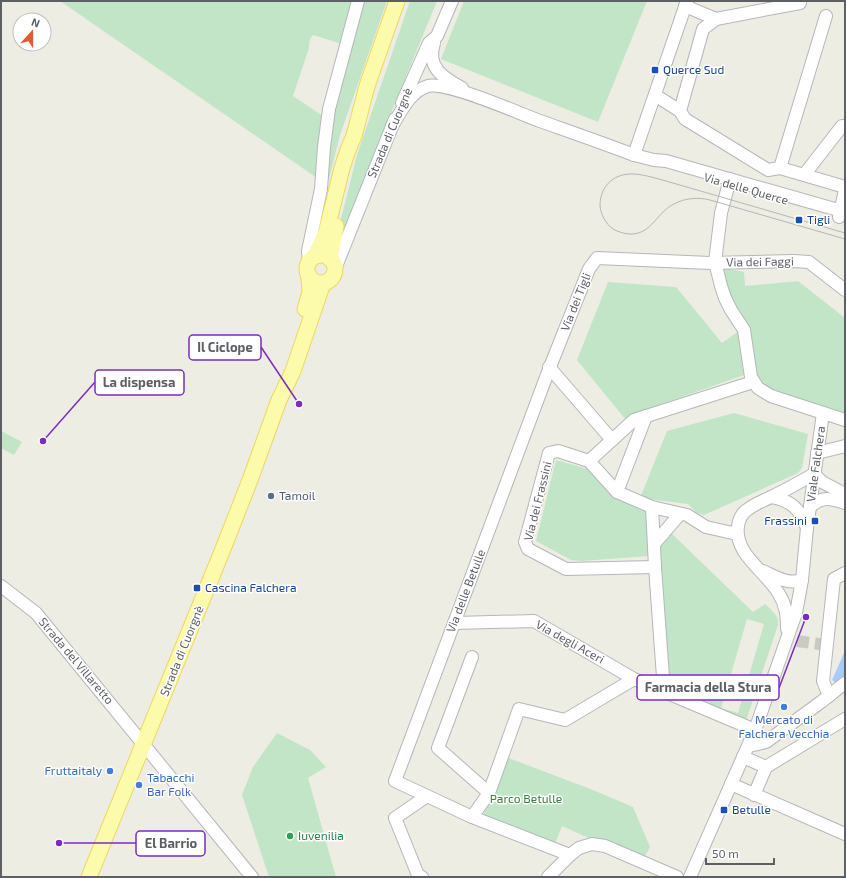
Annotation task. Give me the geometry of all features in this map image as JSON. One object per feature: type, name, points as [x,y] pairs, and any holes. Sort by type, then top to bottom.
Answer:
[{"type":"main road","name":"Strada di Cuorgnè","points":[[312,259],[326,233],[342,168],[354,136],[367,86],[397,1]]},
{"type":"main road","name":"Strada di Cuorgnè","points":[[333,264],[341,198],[353,152],[354,136]]},
{"type":"main road","points":[[324,255],[333,264],[334,274],[332,278],[316,281],[306,270],[312,259],[324,255]]},
{"type":"main road","name":"Strada di Cuorgnè","points":[[89,877],[250,480],[279,400],[286,368],[309,297],[316,281]]},
{"type":"street","points":[[312,259],[308,252],[321,189],[329,108],[358,1]]},
{"type":"street","name":"Strada di Cuorgnè","points":[[333,264],[429,43],[437,36],[452,1]]},
{"type":"street","points":[[680,111],[703,29],[716,19],[800,3]]},
{"type":"street","points":[[634,155],[686,4],[716,19]]},
{"type":"street","points":[[780,168],[826,16]]},
{"type":"street","name":"Via delle Querce","points":[[437,36],[431,56],[433,65],[450,82],[473,95]]},
{"type":"street","name":"Via delle Querce","points":[[392,126],[408,101],[425,87],[432,85],[473,95],[634,155],[654,160],[666,161],[729,182],[842,214],[845,190]]},
{"type":"street","name":"Via delle Querce","points":[[655,95],[680,111],[685,119],[768,170],[780,168],[845,187]]},
{"type":"street","points":[[804,175],[842,126],[845,126]]},
{"type":"street","points":[[729,182],[721,213],[715,262],[721,286],[728,304],[744,330],[753,382],[758,388],[771,396],[845,420]]},
{"type":"street","name":"Via dei Tigli","points":[[549,367],[589,269],[597,258],[715,262]]},
{"type":"street","name":"Via dei Faggi","points":[[715,262],[809,262],[845,290]]},
{"type":"street","points":[[549,367],[612,440]]},
{"type":"street","name":"Via delle Betulle","points":[[549,367],[395,781],[472,817],[570,854]]},
{"type":"street","points":[[737,534],[706,528],[686,515],[652,507],[617,492],[589,461],[634,420],[753,382]]},
{"type":"street","name":"Viale Falchera","points":[[690,877],[749,746],[792,639],[802,580],[807,528],[823,413]]},
{"type":"street","points":[[617,492],[646,416]]},
{"type":"street","points":[[817,453],[845,446]]},
{"type":"street","name":"Via dei Frassini","points":[[589,461],[558,451],[549,453],[525,542],[528,550],[566,569],[655,567]]},
{"type":"street","points":[[792,639],[785,607],[780,595],[773,584],[747,556],[740,545],[737,534],[739,521],[745,511],[756,504],[814,474],[822,482],[845,494]]},
{"type":"street","points":[[771,497],[788,502],[798,510],[807,528]]},
{"type":"street","points":[[810,507],[821,499],[830,498],[845,503]]},
{"type":"street","points":[[652,507],[664,691]]},
{"type":"street","points":[[654,544],[680,514]]},
{"type":"street","points":[[759,569],[787,582],[802,580]]},
{"type":"street","points":[[828,696],[822,681],[834,579],[845,573]]},
{"type":"street","name":"Strada del Villaretto","points":[[1,586],[36,613],[252,877]]},
{"type":"street","name":"Via degli Aceri","points":[[454,623],[534,621],[634,679],[755,730]]},
{"type":"street","points":[[472,657],[438,748],[489,793]]},
{"type":"street","points":[[646,684],[662,672]]},
{"type":"street","points":[[472,817],[489,793],[520,709],[565,720],[634,679]]},
{"type":"street","points":[[749,746],[766,742],[845,683]]},
{"type":"street","points":[[754,795],[766,767],[845,718]]},
{"type":"street","points":[[743,758],[766,767]]},
{"type":"street","points":[[731,784],[845,834]]},
{"type":"street","points":[[422,877],[418,875],[395,818],[427,796]]},
{"type":"street","points":[[548,877],[570,854],[578,848],[592,844],[605,846],[677,877]]},
{"type":"green space","points":[[60,1],[355,1],[342,44],[313,35],[293,96],[323,116],[317,178]]},
{"type":"green space","points":[[362,1],[387,1],[340,135],[329,179],[327,178],[334,104]]},
{"type":"green space","points":[[410,1],[437,1],[382,135],[339,248],[336,239],[357,155]]},
{"type":"green space","points":[[464,1],[647,1],[598,122],[441,59]]},
{"type":"green space","points":[[718,267],[744,272],[745,286],[798,281],[845,318],[845,416],[759,387]]},
{"type":"green space","points":[[608,282],[676,287],[722,343],[739,331],[745,372],[744,375],[639,412],[626,420],[577,360]]},
{"type":"green space","points":[[734,413],[808,434],[802,468],[798,473],[704,515],[697,513],[688,504],[640,498],[667,431]]},
{"type":"green space","points":[[1,431],[22,442],[14,455],[1,448]]},
{"type":"green space","points":[[556,460],[588,469],[612,497],[647,510],[650,556],[581,561],[571,560],[536,541]]},
{"type":"green space","points":[[669,531],[753,612],[765,604],[776,616],[778,625],[746,721],[666,688],[657,549]],"holes":[[[747,619],[764,624],[738,713],[721,708]]]},
{"type":"green space","name":"Iuvenilia","points":[[277,733],[310,750],[326,767],[308,778],[336,877],[269,877],[242,795],[253,767]]},
{"type":"green space","name":"Parco Betulle","points":[[506,757],[633,807],[650,847],[642,862],[562,826],[555,844],[483,816]]},
{"type":"water","points":[[845,651],[845,681],[841,687],[832,680]]},
{"type":"tunnel","points":[[797,641],[827,645]]},
{"type":"tram line","points":[[845,233],[643,175],[627,174],[612,180],[606,186],[600,201],[601,213],[608,225],[613,229],[626,234],[638,233],[649,227],[663,212],[674,204],[683,200],[696,198],[710,200],[845,239]]},
{"type":"place","name":"Querce Sud","points":[[655,70]]},
{"type":"place","name":"Tigli","points":[[799,220]]},
{"type":"place","name":"Il Ciclope","points":[[299,404]]},
{"type":"place","name":"La dispensa","points":[[43,441]]},
{"type":"place","name":"Tamoil","points":[[271,496]]},
{"type":"place","name":"Frassini","points":[[815,521]]},
{"type":"place","name":"Cascina Falchera","points":[[197,588]]},
{"type":"place","name":"Farmacia della Stura","points":[[806,617]]},
{"type":"place","name":"Mercato di Falchera Vecchia","points":[[784,707]]},
{"type":"place","name":"Fruttaitaly","points":[[110,771]]},
{"type":"place","name":"Tabacchi Bar Folk","points":[[139,785]]},
{"type":"place","name":"Betulle","points":[[724,810]]},
{"type":"place","name":"Iuvenilia","points":[[290,836]]},
{"type":"place","name":"El Barrio","points":[[59,843]]}]
